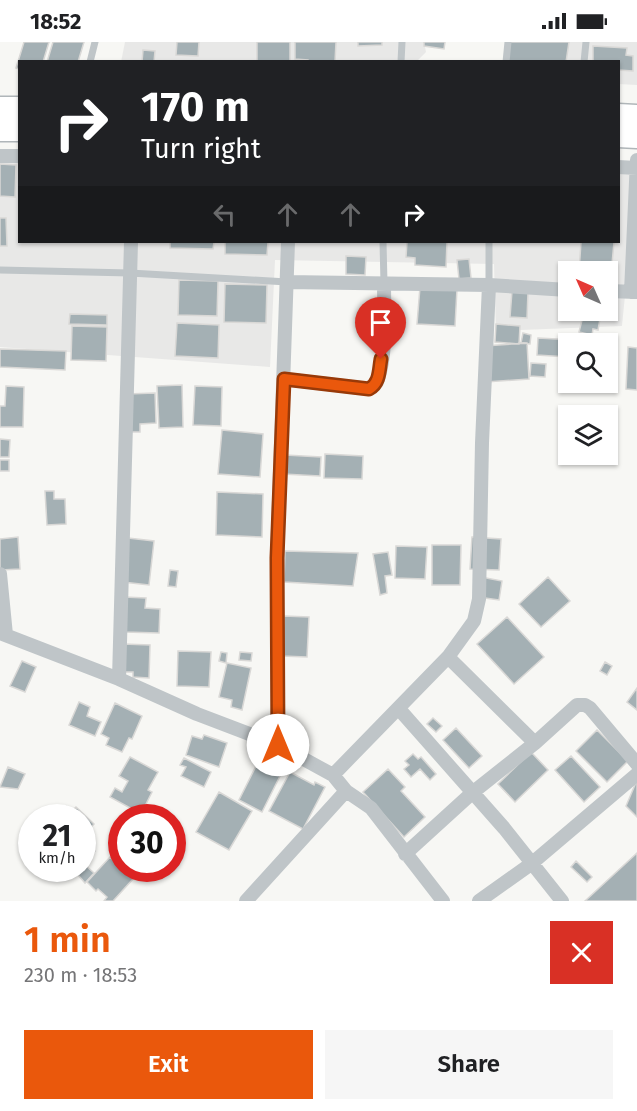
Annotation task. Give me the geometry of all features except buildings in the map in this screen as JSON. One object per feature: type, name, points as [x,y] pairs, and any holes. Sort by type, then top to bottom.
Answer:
[{"type":"highway","points":[[0,109],[18,109]]},
{"type":"highway","points":[[620,116],[637,117]]},
{"type":"highway","points":[[0,129],[18,129]]},
{"type":"highway","points":[[620,135],[637,136]]},
{"type":"street","points":[[0,156],[18,156]]},
{"type":"street","points":[[618,291],[634,292],[637,159]]},
{"type":"street","points":[[620,167],[637,168]]},
{"type":"street","points":[[120,679],[131,243]]},
{"type":"street","points":[[278,745],[277,558],[288,243]]},
{"type":"street","points":[[287,282],[489,285],[558,289]]},
{"type":"street","points":[[284,379],[369,389],[374,386],[378,380],[384,338],[384,284]]},
{"type":"street","points":[[333,775],[448,657],[474,621],[479,599],[482,443],[489,285]]},
{"type":"street","points":[[0,574],[3,634],[120,679],[197,714],[278,745],[333,775],[346,791],[371,808],[443,901]]},
{"type":"street","points":[[448,657],[535,743]]},
{"type":"street","points":[[405,854],[472,793],[535,743],[577,705],[585,705],[637,764]]},
{"type":"street","points":[[399,709],[504,828],[562,901]]},
{"type":"street","points":[[479,901],[531,864],[637,774]]},
{"type":"street","points":[[246,901],[346,791]]},
{"type":"lane","points":[[90,60],[95,42]]},
{"type":"lane","points":[[402,42],[402,60]]},
{"type":"lane","points":[[506,60],[508,42]]},
{"type":"lane","points":[[584,60],[586,42]]},
{"type":"lane","points":[[383,243],[384,284]]},
{"type":"lane","points":[[489,243],[489,285]]},
{"type":"lane","points":[[0,270],[130,273],[287,282]]},
{"type":"shaded area","points":[[125,42],[424,42],[426,52],[418,60],[121,60]]},
{"type":"shaded area","points":[[521,42],[637,42],[637,85],[620,84],[620,60],[517,60]]},
{"type":"shaded area","points":[[0,158],[18,158],[18,243],[620,243],[620,172],[637,174],[622,326],[496,331],[494,264],[275,260],[270,367],[0,347]]},
{"type":"route","points":[[278,745],[277,558],[284,379],[369,389],[378,380],[381,359]]}]
